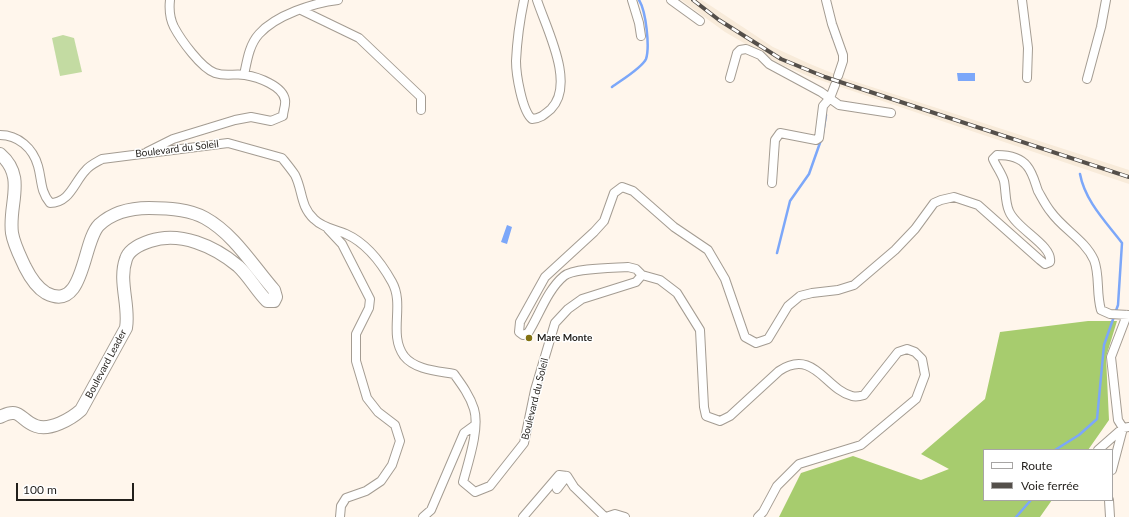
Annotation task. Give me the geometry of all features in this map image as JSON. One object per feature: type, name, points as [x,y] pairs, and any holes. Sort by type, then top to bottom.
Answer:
[{"type":"street","points":[[146,153],[152,148],[173,139],[235,120],[251,116],[271,121],[283,116],[285,100],[281,92],[270,84],[244,74],[229,76],[213,72],[197,58],[174,26],[169,10],[170,0]]},
{"type":"street","points":[[244,74],[249,51],[258,35],[271,24],[320,2],[338,0]]},
{"type":"street","points":[[524,0],[516,66],[523,103],[528,116],[532,119],[540,118],[556,103],[560,88],[556,55],[537,0]]},
{"type":"street","points":[[632,0],[639,23],[641,36]]},
{"type":"street","points":[[671,0],[700,21]]},
{"type":"street","points":[[826,0],[832,24],[843,55],[843,61],[838,76]]},
{"type":"street","points":[[1022,0],[1028,48],[1027,78]]},
{"type":"street","points":[[1087,79],[1101,27],[1106,0]]},
{"type":"street","points":[[301,10],[358,38],[421,97],[421,110]]},
{"type":"street","points":[[730,78],[736,53],[740,50],[746,49],[760,55],[769,64],[830,98],[839,105],[891,113]]},
{"type":"street","points":[[772,183],[775,140],[780,133],[816,140],[819,138],[823,106],[830,98],[835,85]]},
{"type":"street","name":"Boulevard du Soleil","points":[[0,135],[18,139],[30,149],[38,165],[44,196],[50,203],[59,203],[64,200],[86,169],[102,159],[228,143],[282,158],[295,176],[305,209],[315,220],[328,229],[346,234],[361,243],[378,262],[393,284],[397,304],[396,338],[404,356],[418,366],[454,374],[466,391],[475,411],[475,425],[473,444],[462,482],[475,492],[490,486],[524,443],[536,390],[555,323],[568,309],[582,299],[636,282],[642,275]]},
{"type":"street","name":"Boulevard Leader","points":[[0,154],[7,160],[13,170],[15,182],[12,232],[15,245],[29,274],[37,286],[46,293],[57,296],[68,294],[74,288],[80,276],[91,239],[99,226],[114,214],[138,208],[172,208],[205,218],[234,242],[274,290],[276,297],[274,301],[267,301],[238,266],[220,253],[197,242],[180,238],[155,240],[138,246],[126,256],[123,268],[128,319],[126,328],[81,410],[72,417],[48,426],[36,426],[22,415],[15,413],[0,417]]},
{"type":"street","points":[[758,517],[777,486],[800,464],[861,445],[916,399],[924,375],[922,359],[915,352],[907,349],[898,352],[864,395],[853,397],[839,390],[812,368],[802,365],[788,365],[779,371],[730,416],[720,421],[712,420],[706,416],[704,407],[700,330],[677,293],[660,280],[642,275],[636,269],[628,267],[575,272],[564,276],[544,301],[528,333],[524,335],[520,332],[520,322],[545,277],[594,232],[604,220],[614,193],[622,188],[633,191],[674,227],[708,250],[725,279],[745,337],[756,342],[768,339],[788,306],[800,296],[812,292],[838,290],[854,285],[895,250],[915,229],[934,203],[941,200],[954,197],[978,205],[1045,264],[1050,262],[1051,258],[1048,251],[1017,223],[1009,212],[1003,180],[993,159],[997,155],[1005,155],[1015,158],[1027,165],[1051,213],[1085,247],[1093,258],[1097,270],[1097,297],[1101,310],[1110,314],[1125,315],[1112,357],[1118,420],[1126,427]]},
{"type":"street","points":[[328,229],[342,244],[370,299],[369,308],[356,334],[356,361],[366,398],[378,412],[394,425],[400,441],[392,465],[381,481],[366,491],[346,498],[340,506],[340,517]]},
{"type":"street","points":[[423,517],[431,510],[464,434],[475,425]]},
{"type":"street","points":[[1099,449],[1126,427]]},
{"type":"street","points":[[1113,467],[1126,427]]},
{"type":"street","points":[[523,517],[559,475],[567,476]]},
{"type":"street","points":[[567,476],[574,487],[606,517],[615,514],[625,517]]},
{"type":"street","points":[[557,489],[567,476]]},
{"type":"street","points":[[566,492],[574,487]]},
{"type":"street","points":[[1109,501],[1110,517]]},
{"type":"shaded area","points":[[681,0],[702,0],[773,47],[847,79],[1129,170],[1129,184],[808,76],[780,64],[725,32]]},
{"type":"green space","points":[[63,35],[74,38],[82,72],[60,76],[52,38]]},
{"type":"green space","points":[[1088,321],[1117,321],[1106,357],[1109,420],[1089,449],[983,449],[983,501],[1051,501],[1040,517],[779,517],[801,473],[853,456],[921,480],[949,469],[921,454],[985,399],[1000,332]]},
{"type":"water","points":[[957,73],[975,73],[975,81],[958,81]]},
{"type":"water","points":[[507,225],[512,227],[507,244],[501,242]]},
{"type":"waterway","points":[[612,87],[636,70],[644,63],[646,59],[648,46],[647,29],[644,12],[639,0]]},
{"type":"waterway","points":[[828,21],[833,38]]},
{"type":"waterway","points":[[823,133],[826,115]]},
{"type":"waterway","points":[[777,253],[790,201],[809,174],[821,140]]},
{"type":"waterway","points":[[1057,449],[1079,435],[1097,419],[1104,345],[1118,305],[1122,243],[1091,202],[1086,193],[1080,174]]},
{"type":"waterway","points":[[1016,517],[1030,501]]},
{"type":"railway","points":[[693,0],[719,20],[781,59],[825,77],[1129,177]]},
{"type":"place","name":"Mare Monte","points":[[529,338]]}]
